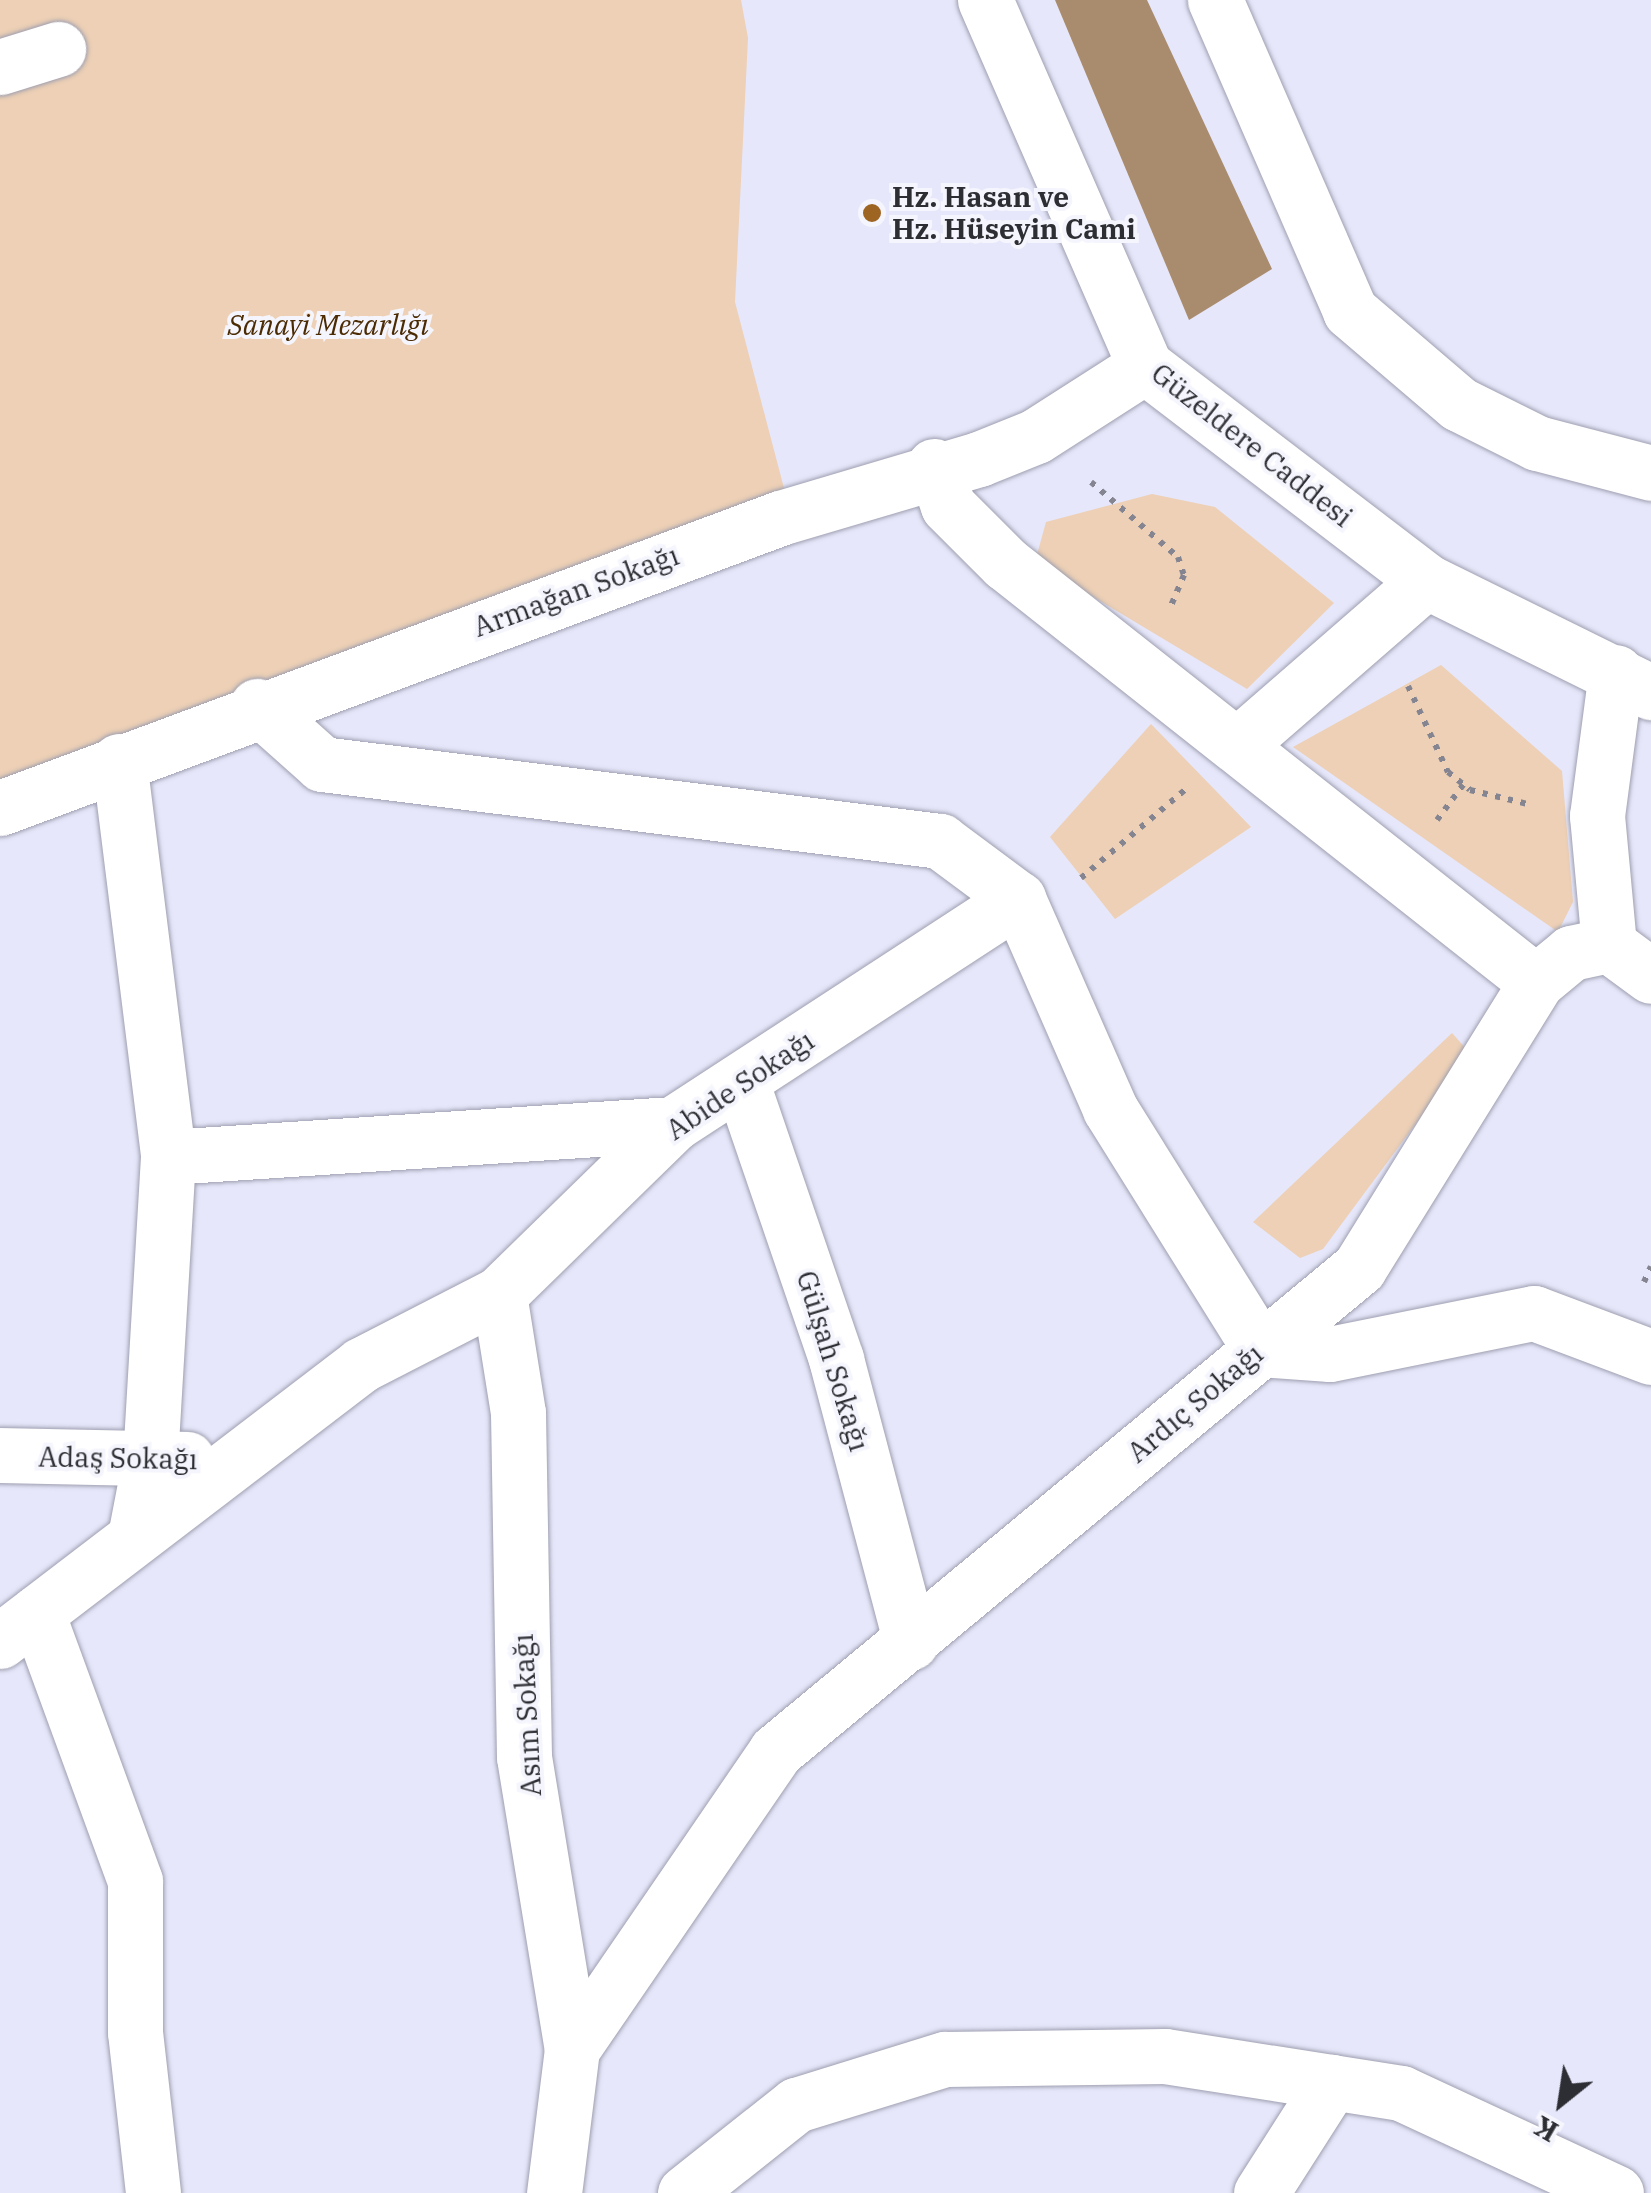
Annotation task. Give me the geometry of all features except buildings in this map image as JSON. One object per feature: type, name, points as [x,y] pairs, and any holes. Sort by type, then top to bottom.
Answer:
[{"type":"street","name":"Güzeldere Caddesi","points":[[985,0],[1146,366],[1406,598],[1634,682]]},
{"type":"street","points":[[1215,0],[1350,312],[1460,404],[1538,443],[1651,473]]},
{"type":"street","points":[[0,67],[58,49]]},
{"type":"street","name":"Armağan Sokağı","points":[[0,808],[257,706],[934,466],[1036,436],[1146,366]]},
{"type":"street","points":[[934,466],[968,528],[1241,742],[1536,982]]},
{"type":"street","points":[[1241,742],[1406,598]]},
{"type":"street","name":"Ardıç Sokağı","points":[[572,2049],[776,1751],[1358,1268],[1536,982],[1571,953],[1630,961],[1597,816],[1634,682]]},
{"type":"street","points":[[257,706],[322,764],[894,830],[940,841],[1018,900],[1110,1109],[1260,1349],[1330,1354],[1534,1313],[1651,1357]]},
{"type":"street","points":[[119,761],[168,1156],[150,1459],[135,1537]]},
{"type":"street","name":"Abide Sokağı","points":[[18,1627],[361,1365],[499,1294],[674,1124],[742,1084],[1018,900]]},
{"type":"street","name":"Gülşah Sokağı","points":[[742,1084],[836,1358],[911,1642]]},
{"type":"street","points":[[168,1156],[674,1124]]},
{"type":"street","name":"Asım Sokağı","points":[[499,1294],[518,1414],[524,1757],[572,2049],[554,2193]]},
{"type":"street","name":"Adaş Sokağı","points":[[0,1455],[236,1460]]},
{"type":"street","points":[[18,1627],[135,1881],[135,2032],[153,2193]]},
{"type":"street","points":[[685,2193],[796,2105],[945,2059],[1165,2056],[1401,2093],[1616,2193]]},
{"type":"street","points":[[1260,2193],[1332,2082]]},
{"type":"path","points":[[1036,436],[1178,557],[1178,596],[1134,660]]},
{"type":"path","points":[[1406,598],[1419,722],[1448,772],[1501,800],[1597,816]]},
{"type":"path","points":[[1018,900],[1056,874],[1069,888],[1241,742]]},
{"type":"green space","name":"Sanayi Mezarlığı","points":[[0,0],[741,0],[748,38],[735,302],[785,492],[0,792]]},
{"type":"green space","points":[[1152,494],[1215,507],[1334,603],[1247,689],[1035,562],[1046,522]]},
{"type":"green space","points":[[1441,665],[1562,771],[1573,902],[1558,932],[1293,747]]},
{"type":"green space","points":[[1151,724],[1251,827],[1115,919],[1050,837]]},
{"type":"green space","points":[[1452,1033],[1469,1052],[1323,1249],[1300,1258],[1253,1222]]},
{"type":"shaded area","points":[[1055,0],[1147,0],[1272,269],[1189,320]]},
{"type":"place","name":"Hz. Hasan ve Hz. Hüseyin Cami","points":[[872,213]]}]
